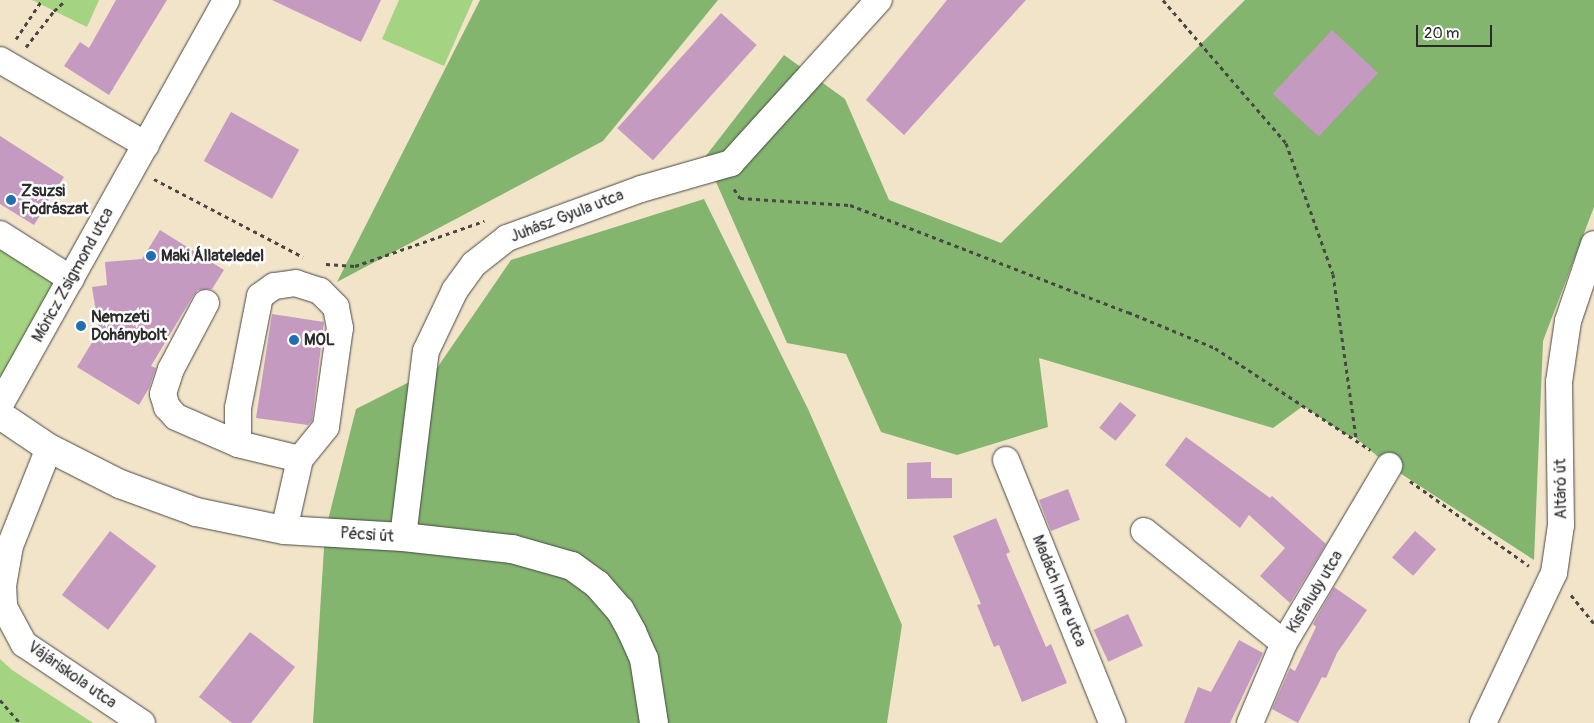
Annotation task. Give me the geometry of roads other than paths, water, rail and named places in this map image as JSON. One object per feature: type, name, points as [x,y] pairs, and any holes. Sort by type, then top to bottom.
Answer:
[{"type":"main road","name":"Pécsi út","points":[[0,415],[49,448],[120,484],[196,512],[284,530],[403,537],[512,548],[572,566],[596,584],[620,610],[632,632],[644,659],[654,723]]},
{"type":"street","name":"Móricz Zsigmond utca","points":[[0,405],[134,168],[226,0]]},
{"type":"street","name":"Juhász Gyula utca","points":[[403,537],[426,351],[455,290],[474,264],[507,238],[641,188],[731,163],[879,0]]},
{"type":"street","points":[[7,57],[146,145]]},
{"type":"street","points":[[0,234],[71,279]]},
{"type":"street","name":"Altáró út","points":[[1483,723],[1560,586],[1559,382],[1568,321],[1594,244]]},
{"type":"street","points":[[238,444],[243,380],[260,296],[274,286],[296,283],[320,292],[336,307],[340,328],[338,360],[326,427],[300,459],[284,530]]},
{"type":"street","points":[[206,303],[171,369],[163,394],[167,407],[176,417],[238,444],[300,459]]},
{"type":"street","name":"Vájáriskola utca","points":[[49,448],[10,546],[3,585],[4,606],[24,644],[142,723]]},
{"type":"street","name":"Madách Imre utca","points":[[1006,460],[1112,723]]},
{"type":"street","name":"Kisfaludy utca","points":[[1250,723],[1284,643],[1389,466]]},
{"type":"street","points":[[1144,531],[1284,643]]},
{"type":"place","name":"Zsuzsi Fodrászat","points":[[11,200]]},
{"type":"place","name":"Maki Állateledel","points":[[151,256]]},
{"type":"place","name":"Nemzeti Dohánybolt","points":[[81,326]]},
{"type":"place","name":"MOL","points":[[294,340]]}]
